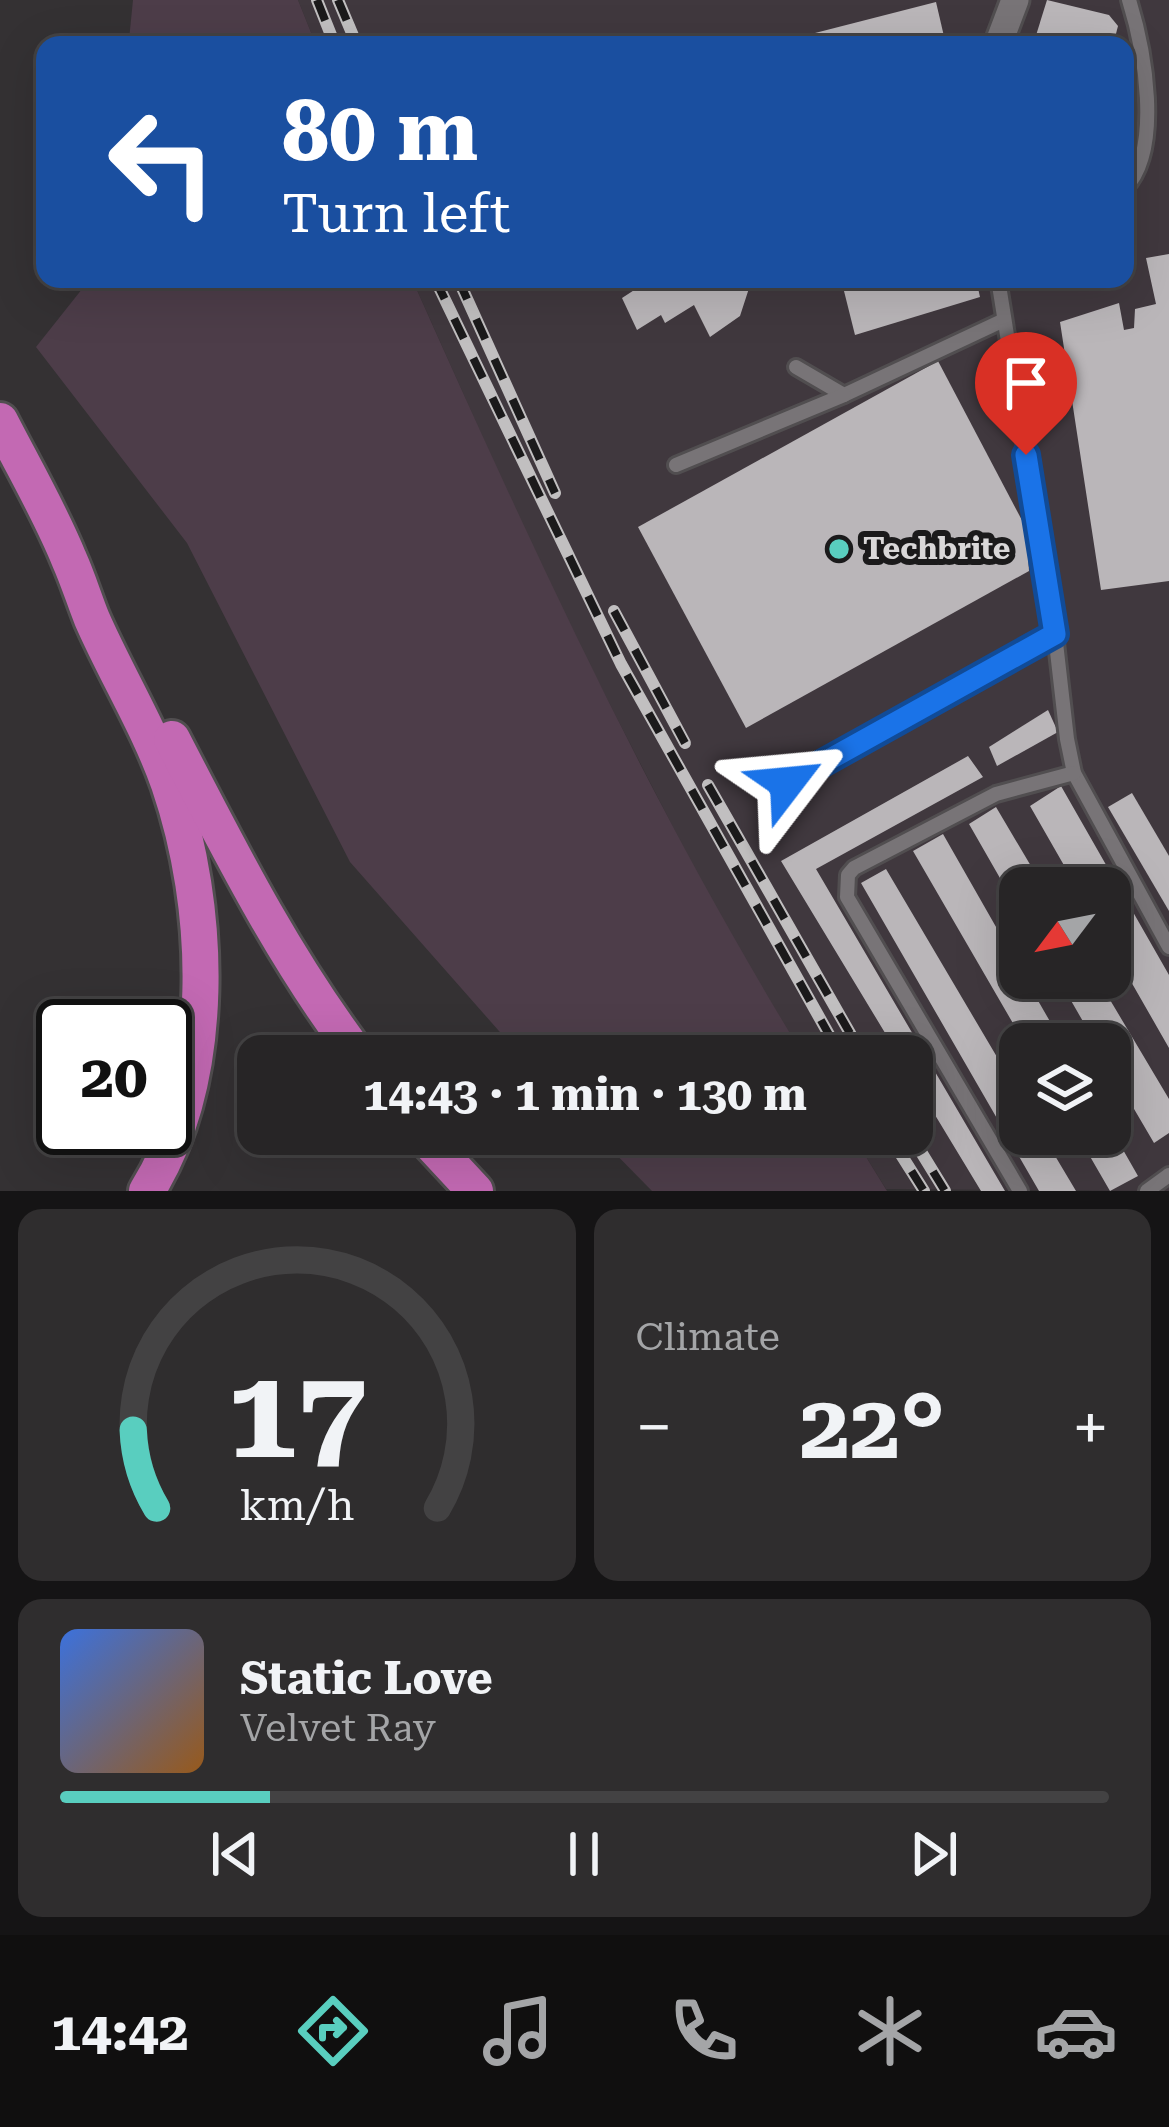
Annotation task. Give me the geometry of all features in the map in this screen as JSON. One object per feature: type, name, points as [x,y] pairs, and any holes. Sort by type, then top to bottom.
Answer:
[{"type":"highway","points":[[0,421],[68,556],[169,785],[197,899],[202,944],[193,1056],[181,1112],[147,1191]]},
{"type":"highway","points":[[68,556],[107,615],[246,885],[343,1035]]},
{"type":"highway","points":[[442,1155],[475,1191]]},
{"type":"street","points":[[1001,36],[1015,0]]},
{"type":"lane","points":[[1129,0],[1148,93],[1134,178]]},
{"type":"lane","points":[[999,288],[1074,772],[1169,947]]},
{"type":"lane","points":[[676,465],[844,395],[1004,320]]},
{"type":"lane","points":[[796,367],[844,395]]},
{"type":"lane","points":[[787,783],[1055,634]]},
{"type":"lane","points":[[1020,1191],[848,897],[846,884],[854,868],[996,794],[1074,772]]},
{"type":"lane","points":[[1147,1191],[1169,1175]]},
{"type":"shaded area","points":[[133,0],[298,0],[312,36],[129,36]]},
{"type":"shaded area","points":[[298,0],[1169,0],[1169,1191],[886,1189],[865,1155],[933,1155],[933,1035],[791,1035],[725,928],[553,594],[416,288],[1134,288],[1134,36],[312,36]]},
{"type":"shaded area","points":[[83,288],[416,288],[595,674],[695,867],[791,1035],[502,1035],[350,862],[187,543],[36,347]]},
{"type":"shaded area","points":[[617,1155],[865,1155],[887,1191],[652,1191]]},
{"type":"building","points":[[1047,0],[1109,15],[1118,26],[1115,36],[1036,36]]},
{"type":"building","points":[[936,2],[944,36],[803,36]]},
{"type":"building","points":[[1169,254],[1169,581],[1101,590],[1060,322],[1119,303],[1124,330],[1134,328],[1135,309],[1156,304],[1146,258]]},
{"type":"building","points":[[637,288],[749,288],[740,316],[710,337],[694,305],[665,323],[661,315],[637,330],[622,298]]},
{"type":"building","points":[[843,288],[978,288],[980,297],[855,335]]},
{"type":"building","name":"Techbrite","points":[[938,361],[1026,528],[1029,571],[746,728],[638,527]]},
{"type":"building","points":[[1048,710],[1058,732],[997,766],[989,747]]},
{"type":"building","points":[[968,756],[983,777],[816,869],[913,1035],[886,1035],[781,861]]},
{"type":"building","points":[[1061,786],[1107,867],[1065,867],[1030,806]]},
{"type":"building","points":[[1132,793],[1169,856],[1169,911],[1108,807]]},
{"type":"building","points":[[996,807],[1032,867],[999,867],[999,876],[969,824]]},
{"type":"building","points":[[943,834],[999,932],[999,999],[1037,999],[1051,1023],[1013,1023],[913,851]]},
{"type":"building","points":[[886,869],[999,1060],[999,1122],[861,883]]},
{"type":"building","points":[[1131,908],[1169,975],[1169,1048],[1131,982]]},
{"type":"building","points":[[1070,999],[1109,999],[1124,1023],[1084,1023]]},
{"type":"building","points":[[1131,1035],[1169,1099],[1169,1133],[1154,1143],[1131,1104]]},
{"type":"building","points":[[933,1068],[1005,1191],[981,1191],[933,1112]]},
{"type":"building","points":[[1018,1155],[1055,1155],[1076,1191],[1039,1191]]},
{"type":"building","points":[[1089,1155],[1126,1155],[1138,1176],[1110,1191]]},
{"type":"railway","points":[[317,0],[331,36]]},
{"type":"railway","points":[[338,0],[353,36]]},
{"type":"railway","points":[[439,288],[621,664],[829,1035]]},
{"type":"railway","points":[[462,288],[555,493]]},
{"type":"railway","points":[[614,611],[685,743]]},
{"type":"railway","points":[[708,785],[851,1035]]},
{"type":"railway","points":[[901,1155],[924,1191]]},
{"type":"railway","points":[[923,1155],[945,1191]]},
{"type":"place","name":"Techbrite","points":[[839,549]]},
{"type":"route","points":[[787,783],[1055,634],[1026,455]]}]
